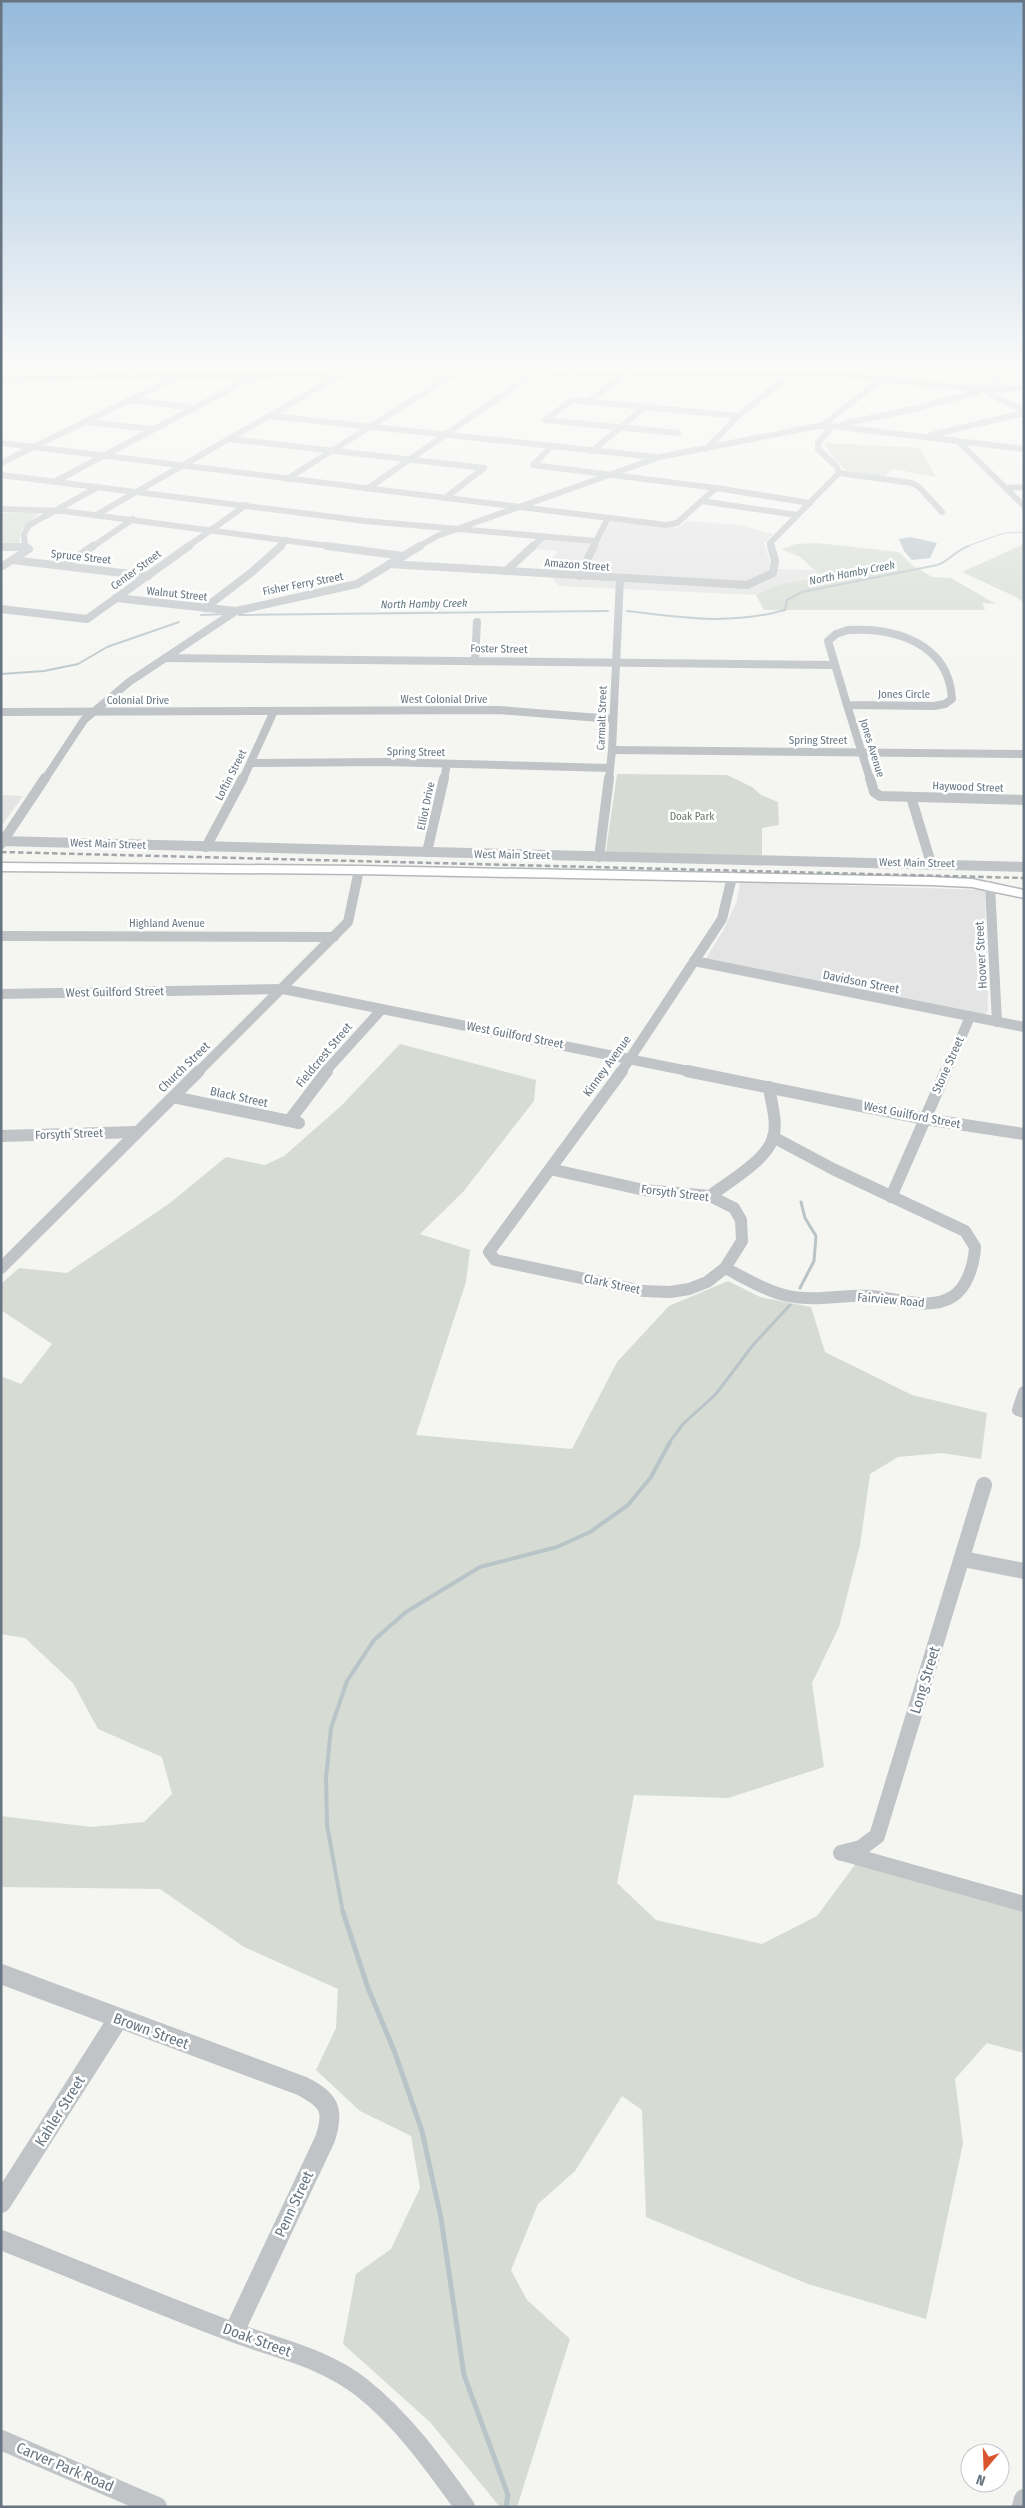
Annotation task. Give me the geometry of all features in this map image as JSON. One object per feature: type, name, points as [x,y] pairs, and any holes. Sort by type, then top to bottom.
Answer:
[{"type":"main road","name":"West Main Street","points":[[1,867],[359,870],[931,881],[990,886],[1024,894]]},
{"type":"street","points":[[47,481],[366,521],[596,541]]},
{"type":"street","points":[[96,515],[155,481]]},
{"type":"street","points":[[304,481],[673,525],[716,488]]},
{"type":"street","points":[[367,489],[379,481]]},
{"type":"street","points":[[445,498],[467,481]]},
{"type":"street","name":"Fisher Ferry Street","points":[[2,842],[84,720],[93,711],[129,682],[236,611],[262,603],[352,586],[431,539],[594,481]]},
{"type":"street","points":[[660,481],[810,503]]},
{"type":"street","points":[[701,501],[797,515],[831,481]]},
{"type":"street","points":[[898,481],[912,483],[919,487],[942,512]]},
{"type":"street","points":[[999,481],[1024,506]]},
{"type":"street","points":[[1,567],[29,550],[25,547],[24,534],[26,528],[54,510],[98,487]]},
{"type":"street","points":[[1006,488],[1024,487]]},
{"type":"street","name":"Center Street","points":[[1,609],[87,619],[246,505]]},
{"type":"street","points":[[1,509],[54,510],[133,519],[403,556]]},
{"type":"street","name":"Amazon Street","points":[[389,564],[737,586],[763,578],[774,571],[775,560],[770,543],[797,515]]},
{"type":"street","points":[[579,576],[608,518]]},
{"type":"street","points":[[64,566],[133,519]]},
{"type":"street","points":[[506,572],[543,537]]},
{"type":"street","points":[[205,608],[252,572],[286,540]]},
{"type":"street","points":[[1,548],[25,547]]},
{"type":"street","name":"Spruce Street","points":[[12,560],[148,576]]},
{"type":"street","name":"Carmalt Street","points":[[599,857],[612,750],[620,579]]},
{"type":"street","name":"Walnut Street","points":[[116,598],[236,611]]},
{"type":"street","points":[[474,660],[477,622]]},
{"type":"street","name":"Jones Circle","points":[[834,665],[828,641],[838,633],[862,630],[892,634],[924,645],[931,651],[940,661],[952,692],[952,699],[945,704],[934,706],[847,705]]},
{"type":"street","name":"Foster Street","points":[[165,658],[834,665]]},
{"type":"street","name":"Jones Avenue","points":[[834,665],[875,793],[911,797]]},
{"type":"street","name":"West Colonial Drive","points":[[274,711],[499,710],[612,719]]},
{"type":"street","name":"Colonial Drive","points":[[1,712],[274,711]]},
{"type":"street","name":"Loftin Street","points":[[206,847],[251,763],[274,711]]},
{"type":"street","name":"Spring Street","points":[[612,750],[1024,754]]},
{"type":"street","name":"Spring Street","points":[[251,763],[447,764],[610,768]]},
{"type":"street","name":"Elliot Drive","points":[[427,852],[447,764]]},
{"type":"street","points":[[911,797],[931,863]]},
{"type":"street","name":"Haywood Street","points":[[911,797],[1024,800]]},
{"type":"street","name":"West Main Street","points":[[2,842],[1024,866]]},
{"type":"street","name":"Church Street","points":[[1,1268],[136,1132],[283,989],[348,922],[359,870]]},
{"type":"street","name":"Kinney Avenue","points":[[495,1260],[489,1252],[493,1245],[631,1058],[722,918],[732,877]]},
{"type":"street","name":"Hoover Street","points":[[990,886],[997,1022]]},
{"type":"street","name":"Highland Avenue","points":[[1,936],[334,937]]},
{"type":"street","name":"Davidson Street","points":[[694,962],[1024,1027]]},
{"type":"street","name":"West Guilford Street","points":[[1,994],[283,989],[925,1119],[1024,1134]]},
{"type":"street","name":"Fieldcrest Street","points":[[294,1122],[321,1076],[382,1009]]},
{"type":"street","name":"Stone Street","points":[[891,1197],[970,1017]]},
{"type":"street","points":[[710,1196],[750,1165],[773,1137],[769,1086]]},
{"type":"street","name":"Black Street","points":[[173,1097],[294,1122]]},
{"type":"street","name":"Forsyth Street","points":[[1,1136],[136,1132]]},
{"type":"street","name":"Fairview Road","points":[[725,1268],[780,1295],[796,1297],[874,1296],[925,1304],[937,1303],[958,1294],[967,1278],[975,1252],[973,1241],[957,1227],[807,1156],[773,1137]]},
{"type":"street","name":"Forsyth Street","points":[[550,1169],[644,1190],[710,1196],[734,1208],[742,1229],[742,1241],[725,1268]]},
{"type":"street","name":"Clark Street","points":[[495,1260],[657,1293],[689,1289],[707,1282],[725,1268]]},
{"type":"street","points":[[1021,1411],[1024,1392]]},
{"type":"street","name":"Long Street","points":[[984,1485],[877,1836],[870,1844],[862,1848],[841,1853],[1024,1904]]},
{"type":"street","points":[[962,1559],[1024,1570]]},
{"type":"street","name":"Brown Street","points":[[1,1974],[302,2086]]},
{"type":"street","name":"Kahler Street","points":[[1,2203],[118,2019]]},
{"type":"street","name":"Penn Street","points":[[234,2332],[330,2126],[329,2106],[323,2098],[302,2086]]},
{"type":"street","name":"Doak Street","points":[[1,2240],[234,2332],[292,2352],[338,2372],[360,2386],[401,2425],[465,2507]]},
{"type":"street","name":"Carver Park Road","points":[[1,2440],[157,2507]]},
{"type":"street","points":[[1022,2507],[1024,2499]]},
{"type":"shaded area","points":[[612,520],[677,528],[686,521],[739,525],[773,534],[764,543],[772,569],[813,570],[823,577],[777,585],[756,595],[559,586],[543,568],[558,551],[534,549],[544,539],[599,542]]},
{"type":"shaded area","points":[[910,537],[937,543],[930,558],[912,560],[904,551],[899,539]]},
{"type":"shaded area","points":[[1,795],[23,796],[1,827]]},
{"type":"shaded area","points":[[740,882],[985,890],[988,1010],[985,1014],[972,1014],[704,962],[724,929],[737,901]]},
{"type":"green space","points":[[1,513],[39,513],[21,530],[19,545],[1,545]]},
{"type":"green space","points":[[816,543],[899,552],[912,565],[932,577],[951,578],[996,604],[982,603],[985,610],[764,610],[756,595],[777,585],[822,577],[800,557],[781,549],[796,544]]},
{"type":"green space","points":[[1024,544],[1024,603],[1016,597],[962,572]]},
{"type":"green space","name":"Doak Park","points":[[617,774],[727,775],[752,787],[761,795],[778,802],[779,825],[762,828],[762,858],[605,857]]},
{"type":"green space","points":[[400,1044],[536,1080],[534,1101],[463,1192],[420,1234],[470,1250],[466,1282],[416,1435],[572,1449],[617,1362],[669,1306],[728,1281],[760,1297],[811,1307],[825,1352],[912,1395],[987,1413],[981,1459],[942,1453],[898,1457],[870,1474],[860,1545],[839,1627],[812,1683],[824,1767],[728,1798],[634,1795],[617,1883],[656,1920],[762,1944],[817,1916],[857,1862],[1024,1910],[1024,2053],[987,2043],[955,2079],[963,2143],[926,2319],[808,2284],[646,2217],[642,2110],[622,2096],[575,2171],[538,2204],[511,2270],[527,2300],[570,2339],[517,2507],[500,2507],[430,2422],[343,2344],[356,2274],[391,2249],[420,2188],[411,2136],[360,2111],[316,2070],[336,2028],[338,1989],[244,1947],[160,1889],[1,1887],[1,1816],[91,1827],[144,1822],[172,1794],[162,1757],[98,1729],[73,1683],[25,1638],[1,1634],[1,1376],[21,1384],[52,1344],[1,1310],[1,1284],[19,1268],[67,1273],[170,1203],[226,1157],[265,1165],[284,1156],[341,1106]]},
{"type":"waterway","name":"North Hamby Creek","points":[[965,547],[1004,533],[1024,532]]},
{"type":"waterway","name":"North Hamby Creek","points":[[627,611],[706,619],[765,615],[785,610],[787,600],[802,592],[937,565],[969,546]]},
{"type":"waterway","name":"North Hamby Creek","points":[[239,615],[608,611]]},
{"type":"waterway","name":"North Hamby Creek","points":[[201,615],[226,614]]},
{"type":"waterway","name":"North Hamby Creek","points":[[1,674],[44,671],[78,664],[107,647],[179,622]]},
{"type":"waterway","points":[[800,1288],[814,1261],[816,1236],[805,1218],[801,1202]]},
{"type":"waterway","points":[[669,1443],[683,1424],[716,1394],[753,1345],[790,1305]]},
{"type":"waterway","points":[[343,1913],[327,1825],[326,1778],[331,1728],[347,1681],[374,1640],[406,1612],[480,1567],[557,1547],[590,1532],[628,1505],[651,1477],[670,1442]]},
{"type":"waterway","points":[[343,1912],[368,1988],[395,2053],[422,2131],[441,2218],[464,2375],[508,2495],[506,2507]]},
{"type":"railway","points":[[1,852],[1024,878]]}]
